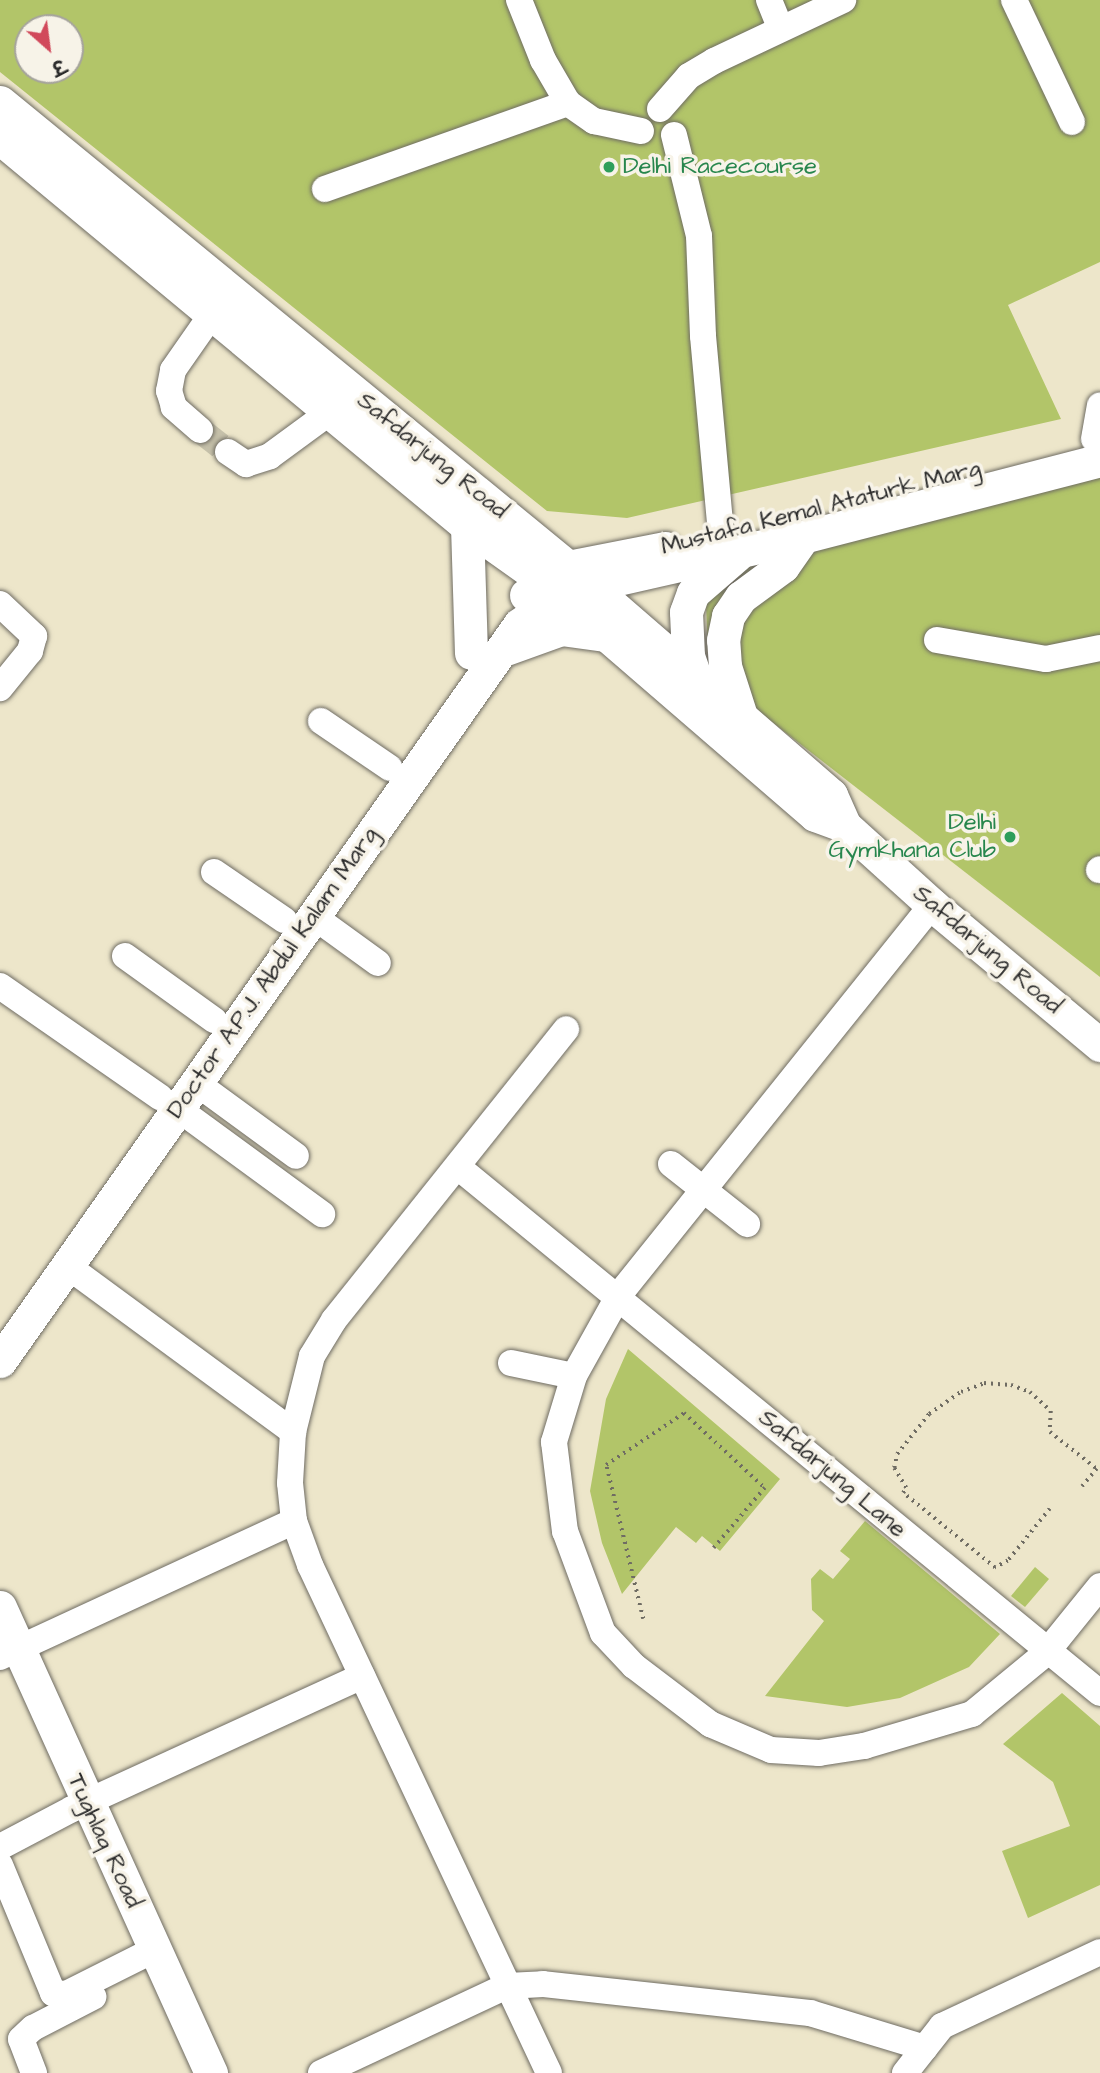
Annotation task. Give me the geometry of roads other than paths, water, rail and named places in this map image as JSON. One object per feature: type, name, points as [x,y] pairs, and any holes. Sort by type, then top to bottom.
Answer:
[{"type":"main road","name":"Safdarjung Road","points":[[0,102],[517,525],[605,635],[815,815],[845,826],[932,905],[1100,1045]]},
{"type":"main road","name":"Safdarjung Road","points":[[0,138],[467,526],[564,582],[697,682],[831,795],[845,826]]},
{"type":"main road","name":"Mustafa Kemal Ataturk Marg","points":[[564,582],[733,542],[1098,445]]},
{"type":"main road","name":"Mustafa Kemal Ataturk Marg","points":[[564,582],[649,552],[803,537],[1098,445]]},
{"type":"main road","points":[[517,525],[583,544],[649,552]]},
{"type":"main road","points":[[467,526],[486,652],[561,629],[605,635]]},
{"type":"main road","points":[[742,719],[725,666],[723,640],[728,615],[741,597],[783,566],[803,537]]},
{"type":"main road","points":[[697,682],[688,656],[686,612],[694,593],[733,542]]},
{"type":"main road","name":"Doctor A.P.J. Abdul Kalam Marg","points":[[0,1361],[298,918],[486,652],[497,617],[564,582]]},
{"type":"main road","name":"Doctor A.P.J. Abdul Kalam Marg","points":[[0,1325],[177,1096],[214,1020],[298,918],[390,768],[456,695]]},
{"type":"main road","name":"Tughlaq Road","points":[[0,1607],[5,1653],[211,2073]]},
{"type":"main road","name":"Tughlaq Road","points":[[79,1806],[191,2073]]},
{"type":"street","points":[[519,0],[543,60],[574,107]]},
{"type":"street","points":[[769,0],[781,29]]},
{"type":"street","points":[[657,126],[689,76],[843,0]]},
{"type":"street","points":[[1014,0],[1072,122]]},
{"type":"street","points":[[325,189],[574,107],[657,126]]},
{"type":"street","points":[[657,126],[699,236],[699,275],[733,542]]},
{"type":"street","points":[[200,430],[174,407],[169,391],[173,370],[212,314]]},
{"type":"street","points":[[1098,445],[1100,406]]},
{"type":"street","points":[[228,452],[246,464],[270,456],[330,412]]},
{"type":"street","points":[[0,604],[26,623],[34,636],[30,651],[0,688]]},
{"type":"street","points":[[937,640],[1046,659],[1100,648]]},
{"type":"street","points":[[321,721],[390,768]]},
{"type":"street","points":[[214,872],[378,963]]},
{"type":"street","points":[[932,905],[619,1295],[574,1376],[554,1442],[565,1531],[583,1587],[603,1633],[634,1666],[710,1724],[771,1750],[818,1753],[864,1746],[972,1714],[1046,1653],[1100,1586]]},
{"type":"street","points":[[125,956],[214,1020]]},
{"type":"street","points":[[0,986],[177,1096],[296,1156]]},
{"type":"street","points":[[549,2073],[362,1676],[294,1521],[290,1483],[293,1432],[312,1356],[334,1320],[566,1029]]},
{"type":"street","points":[[177,1096],[322,1214]]},
{"type":"street","points":[[671,1164],[747,1224]]},
{"type":"street","name":"Safdarjung Lane","points":[[457,1167],[619,1295],[1046,1653],[1100,1693]]},
{"type":"street","points":[[66,1265],[293,1432]]},
{"type":"street","points":[[511,1363],[574,1376]]},
{"type":"street","points":[[5,1653],[294,1521]]},
{"type":"street","points":[[0,1847],[79,1806],[362,1676]]},
{"type":"street","points":[[0,1865],[54,1993],[66,1994],[144,1963]]},
{"type":"street","points":[[905,2073],[942,2026],[1100,1952]]},
{"type":"street","points":[[34,2073],[20,2048],[26,2033],[144,1963]]},
{"type":"street","points":[[321,2073],[507,1986],[543,1984],[810,2013],[925,2048]]},
{"type":"tunnel","points":[[200,430],[228,452]]},
{"type":"place","name":"Delhi Racecourse","points":[[609,167]]},
{"type":"place","name":"Delhi Gymkhana Club","points":[[1010,837]]}]
